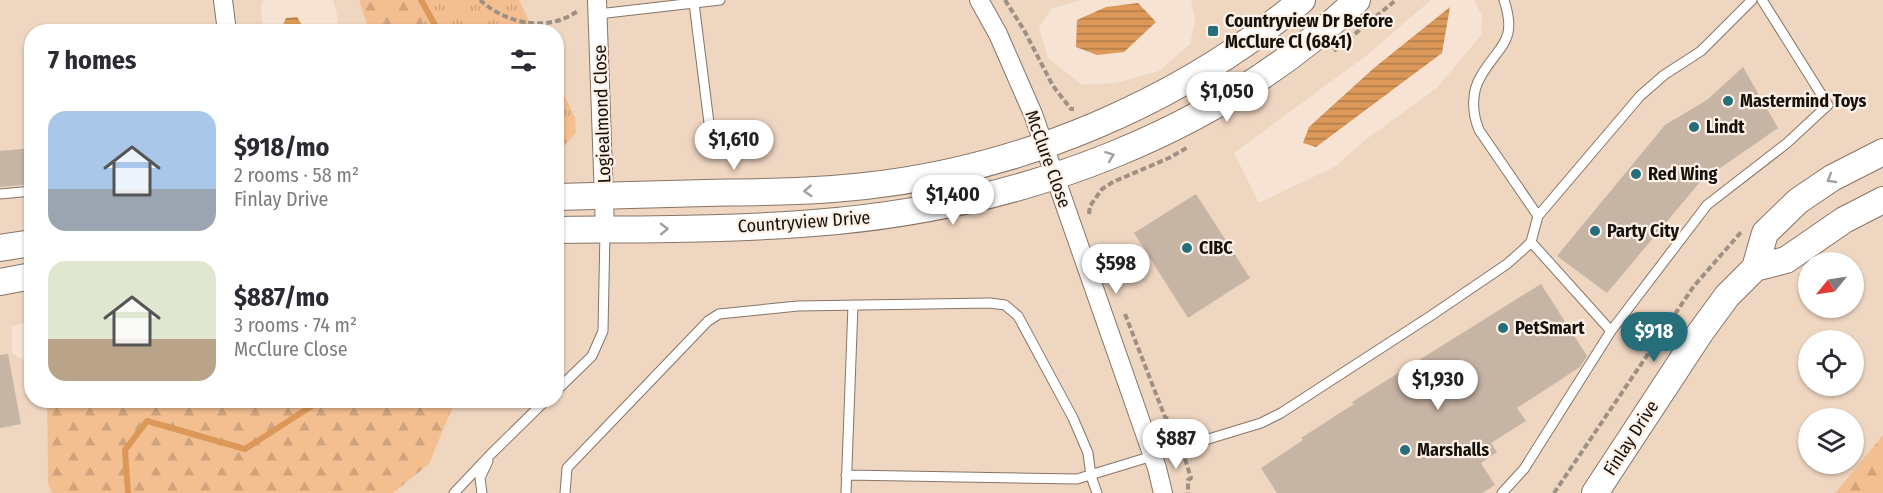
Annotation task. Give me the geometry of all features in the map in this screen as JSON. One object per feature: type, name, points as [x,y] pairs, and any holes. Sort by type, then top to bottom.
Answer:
[{"type":"street","points":[[223,0],[225,24]]},
{"type":"street","name":"McClure Close","points":[[979,0],[998,34],[1034,114],[1153,456],[1163,493]]},
{"type":"street","name":"Countryview Drive","points":[[564,197],[773,193],[867,186],[959,170],[1045,146],[1124,112],[1190,78],[1244,45],[1302,0]]},
{"type":"street","name":"Countryview Drive","points":[[564,230],[767,226],[839,221],[934,208],[999,193],[1055,176],[1150,140],[1209,108],[1267,71],[1296,51],[1357,0]]},
{"type":"street","name":"Logiealmond Close","points":[[594,6],[605,229]]},
{"type":"street","name":"Finlay Drive","points":[[1595,493],[1700,333],[1727,296],[1755,268],[1766,234],[1798,201],[1832,178],[1883,152]]},
{"type":"street","points":[[1755,268],[1786,260],[1844,220],[1883,200]]},
{"type":"street","points":[[0,248],[24,244]]},
{"type":"street","points":[[0,282],[24,278]]},
{"type":"lane","points":[[594,6],[720,0]]},
{"type":"lane","points":[[1504,0],[1509,12],[1508,33],[1504,45],[1481,75],[1476,87],[1473,103],[1474,118],[1479,130],[1538,216]]},
{"type":"lane","points":[[846,475],[1077,479],[1261,423],[1281,413],[1507,264],[1531,243],[1538,216],[1640,96],[1664,75],[1701,51],[1752,0]]},
{"type":"lane","points":[[1502,493],[1524,469],[1611,331],[1707,206],[1787,143],[1828,105],[1762,0]]},
{"type":"lane","points":[[694,1],[709,123]]},
{"type":"lane","points":[[0,194],[24,192]]},
{"type":"lane","points":[[564,383],[592,356],[603,331],[605,229]]},
{"type":"lane","points":[[1531,243],[1611,331]]},
{"type":"lane","points":[[565,493],[567,468],[708,321],[719,314],[798,306],[990,303],[1005,305],[1018,316],[1073,418],[1088,453],[1091,476],[1097,493]]},
{"type":"lane","points":[[846,493],[853,305]]},
{"type":"lane","points":[[454,493],[538,408]]},
{"type":"lane","points":[[482,493],[480,478],[490,455]]},
{"type":"path","points":[[480,0],[490,9],[513,20],[543,24],[560,21],[594,6]]},
{"type":"path","points":[[1005,0],[1024,30],[1053,86],[1071,109],[1082,110]]},
{"type":"path","points":[[1326,58],[1396,0]]},
{"type":"path","points":[[1090,222],[1088,215],[1090,206],[1102,189],[1190,146]]},
{"type":"path","points":[[1121,305],[1163,412],[1174,423],[1191,478],[1188,480],[1188,493]]},
{"type":"shaded area","points":[[0,0],[269,0],[263,1],[261,6],[262,24],[24,24],[24,323],[12,326],[12,353],[24,360],[24,408],[47,408],[48,484],[52,493],[0,493]]},
{"type":"shaded area","points":[[333,0],[359,0],[367,24],[338,24]]},
{"type":"shaded area","points":[[519,0],[1083,0],[1052,8],[1039,28],[1048,58],[1082,85],[1115,83],[1159,71],[1190,44],[1195,20],[1191,0],[1431,0],[1367,55],[1234,153],[1259,203],[1336,166],[1365,140],[1437,88],[1481,35],[1482,16],[1474,0],[1883,0],[1883,435],[1864,458],[1864,408],[1798,408],[1798,474],[1851,474],[1835,493],[393,493],[429,464],[452,408],[564,408],[564,146],[575,117],[564,93],[564,24],[531,24]]},
{"type":"shaded area","points":[[1138,3],[1156,22],[1124,52],[1097,55],[1076,47],[1077,20],[1106,7]]},
{"type":"shaded area","points":[[1450,7],[1442,53],[1316,147],[1303,143],[1309,127],[1374,68]]},
{"type":"shaded area","points":[[297,17],[302,24],[283,24],[286,18]]},
{"type":"green space","points":[[359,0],[516,0],[529,24],[367,24]]},
{"type":"green space","points":[[414,0],[519,0],[531,24],[423,24]]},
{"type":"green space","points":[[564,94],[575,117],[576,133],[564,146]]},
{"type":"green space","points":[[47,408],[452,408],[429,464],[393,493],[52,493],[48,484]]},
{"type":"green space","points":[[1883,435],[1883,493],[1835,493],[1851,474],[1864,474],[1864,458]]},
{"type":"building","points":[[1743,67],[1778,128],[1700,182],[1607,293],[1557,256],[1665,125],[1707,100]]},
{"type":"building","points":[[24,149],[24,185],[0,187],[0,151]]},
{"type":"building","name":"CIBC","points":[[1196,194],[1250,278],[1188,318],[1134,233]]},
{"type":"building","points":[[1541,284],[1587,356],[1580,367],[1517,408],[1526,421],[1491,443],[1497,452],[1481,463],[1495,485],[1482,493],[1277,493],[1261,468],[1303,440],[1301,438],[1354,404],[1352,402]]},
{"type":"building","points":[[8,354],[21,424],[0,428],[0,355]]},
{"type":"waterway","points":[[421,0],[434,24]]},
{"type":"waterway","points":[[128,493],[125,450],[147,421],[245,449],[309,408]]},
{"type":"place","name":"Countryview Dr Before McClure Cl (6841)","points":[[1213,31]]},
{"type":"place","name":"Mastermind Toys","points":[[1728,101]]},
{"type":"place","name":"Lindt","points":[[1694,127]]},
{"type":"place","name":"Red Wing","points":[[1636,174]]},
{"type":"place","name":"Party City","points":[[1595,231]]},
{"type":"place","name":"CIBC","points":[[1187,248]]},
{"type":"place","name":"PetSmart","points":[[1503,328]]},
{"type":"place","name":"Marshalls","points":[[1405,450]]}]
